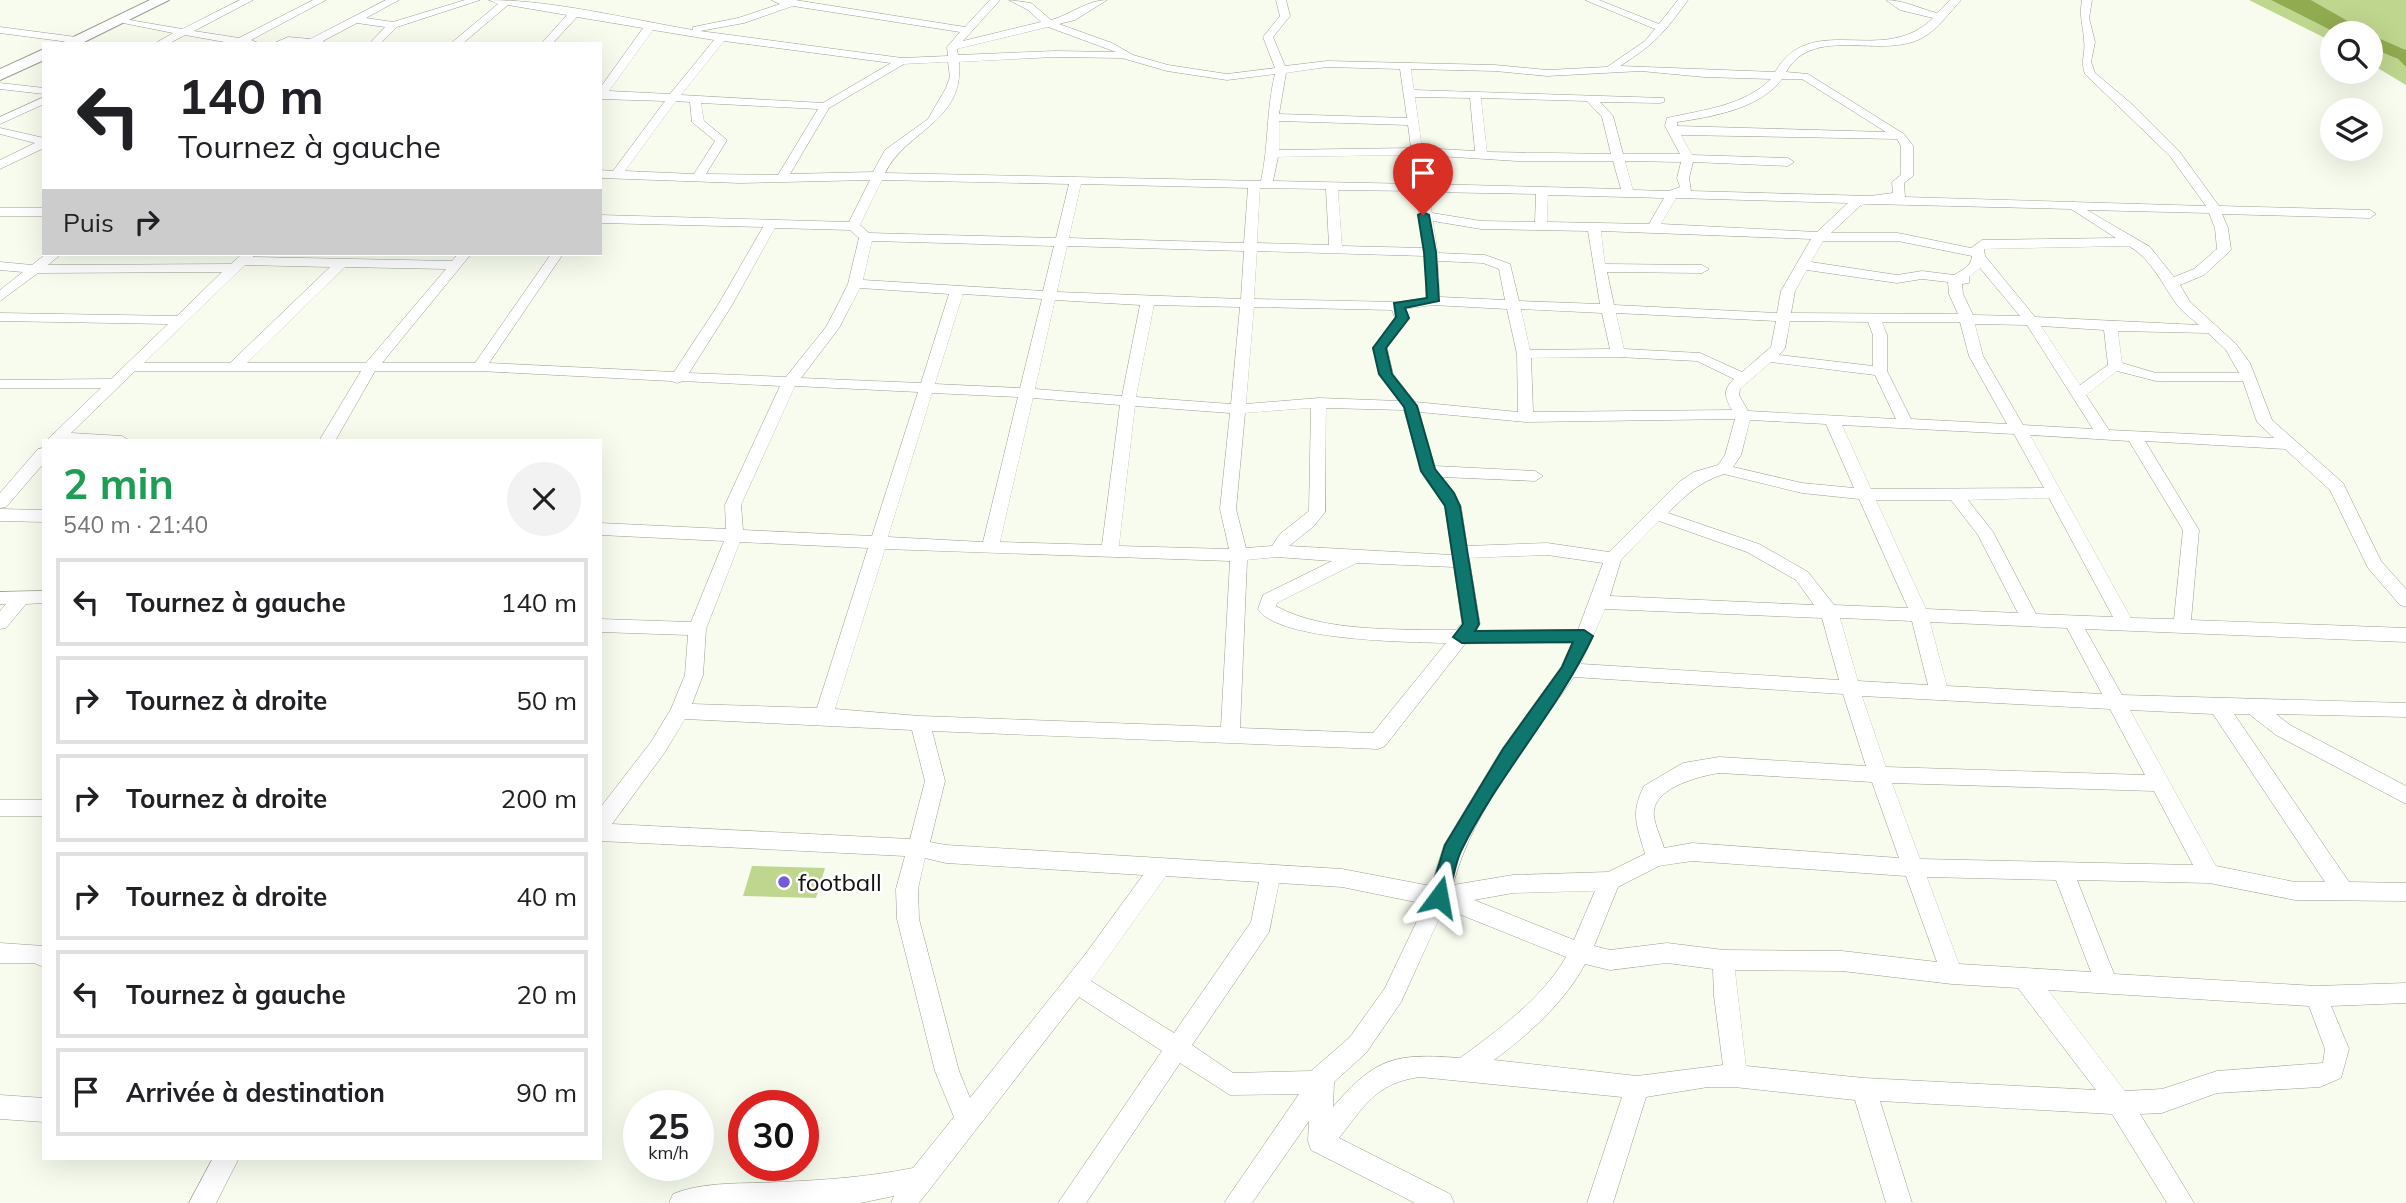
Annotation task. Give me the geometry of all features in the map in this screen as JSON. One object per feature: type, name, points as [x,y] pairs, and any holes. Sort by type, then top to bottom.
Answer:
[{"type":"main road","points":[[72,42],[162,0]]},
{"type":"main road","points":[[0,75],[42,55]]},
{"type":"street","points":[[163,42],[248,0]]},
{"type":"street","points":[[241,41],[321,0]]},
{"type":"street","points":[[320,42],[394,0]]},
{"type":"street","points":[[355,20],[393,24],[475,0]]},
{"type":"street","points":[[555,8],[569,0]]},
{"type":"street","points":[[776,0],[797,1],[966,30]]},
{"type":"street","points":[[602,821],[658,747],[680,710],[694,675],[698,629],[735,534],[733,505],[789,383],[832,328],[855,284],[860,231],[877,176],[889,153],[932,121],[952,88],[955,77],[952,53],[966,30],[995,0]]},
{"type":"street","points":[[1014,0],[1031,5],[1048,23],[1109,42],[1133,57],[1167,68],[1215,76],[1311,65],[1405,66],[1454,70],[1495,68],[1547,73],[1609,67],[1649,43],[1663,29],[1683,0]]},
{"type":"street","points":[[457,42],[500,1],[555,8],[721,38],[902,61],[952,53],[1071,18],[1102,0]]},
{"type":"street","points":[[1230,734],[1239,555],[1228,509],[1248,301],[1248,248],[1260,184],[1273,154],[1273,117],[1280,70],[1267,43],[1268,37],[1280,26],[1285,16],[1280,0]]},
{"type":"street","points":[[1590,0],[1663,29]]},
{"type":"street","points":[[1891,0],[1904,8],[1937,16]]},
{"type":"street","points":[[1673,126],[1758,93],[1772,84],[1790,57],[1798,51],[1830,42],[1898,42],[1920,36],[1937,16],[1956,0]]},
{"type":"street","points":[[2087,0],[2084,18],[2091,42],[2086,62],[2091,74],[2160,138],[2208,198],[2225,239],[2224,250],[2199,272],[2172,283]]},
{"type":"street","points":[[673,30],[718,27],[797,1]]},
{"type":"street","points":[[548,42],[576,12]]},
{"type":"street","points":[[118,21],[246,42]]},
{"type":"street","points":[[376,42],[393,24]]},
{"type":"street","points":[[602,93],[650,26]]},
{"type":"street","points":[[0,33],[15,30],[72,42]]},
{"type":"street","points":[[1055,54],[1068,43],[1070,32]]},
{"type":"street","points":[[616,175],[673,97],[721,38]]},
{"type":"street","points":[[282,42],[308,42]]},
{"type":"street","points":[[952,53],[1133,57]]},
{"type":"street","points":[[782,178],[825,106],[902,61]]},
{"type":"street","points":[[1405,66],[1418,151],[1423,215],[1431,254],[1433,301]]},
{"type":"street","points":[[1609,67],[1650,84],[1688,158],[1683,178],[1687,189],[1672,194],[1653,228]]},
{"type":"street","points":[[1454,70],[1456,93]]},
{"type":"street","points":[[1408,93],[1591,100],[1650,84],[1704,74],[1778,75],[1810,78],[1900,136],[1907,146],[1907,176],[1898,182],[1900,196],[1857,202],[1819,237],[1788,291],[1778,348],[1771,358],[1733,388],[1732,395],[1743,416],[1733,455],[1724,469]]},
{"type":"street","points":[[0,86],[42,91]]},
{"type":"street","points":[[602,94],[825,106]]},
{"type":"street","points":[[1475,94],[1481,155]]},
{"type":"street","points":[[695,98],[698,122],[721,140],[698,177]]},
{"type":"street","points":[[1591,100],[1604,111],[1621,158],[1628,193]]},
{"type":"street","points":[[0,121],[42,101]]},
{"type":"street","points":[[1717,109],[1738,133]]},
{"type":"street","points":[[1273,117],[1413,122]]},
{"type":"street","points":[[1673,126],[1738,133],[1900,136]]},
{"type":"street","points":[[0,131],[42,142]]},
{"type":"street","points":[[0,165],[42,143]]},
{"type":"street","points":[[1273,154],[1418,151],[1481,155],[1788,162]]},
{"type":"street","points":[[602,174],[782,178],[877,176],[1420,187],[1857,202],[2370,214]]},
{"type":"street","points":[[990,548],[1076,181]]},
{"type":"street","points":[[1332,186],[1336,251]]},
{"type":"street","points":[[1541,225],[1542,191]]},
{"type":"street","points":[[2075,208],[2155,259],[2184,304],[2231,348],[2250,377],[2265,422],[2286,444],[2337,487],[2374,564],[2406,601]]},
{"type":"street","points":[[0,212],[42,212]]},
{"type":"street","points":[[1423,215],[1469,224],[1653,228],[1808,234],[1819,237],[1898,237],[1980,256]]},
{"type":"street","points":[[602,219],[772,222],[860,231],[1063,243],[1431,254],[1497,262],[1505,267],[1524,354],[1526,416]]},
{"type":"street","points":[[677,379],[725,305],[772,222]]},
{"type":"street","points":[[1594,228],[1598,268],[1618,353]]},
{"type":"street","points":[[2104,434],[2031,321],[1996,278],[1977,248],[1982,244],[2130,242]]},
{"type":"street","points":[[1,294],[51,256]]},
{"type":"street","points":[[479,367],[555,256]]},
{"type":"street","points":[[1955,280],[1978,266],[1980,256]]},
{"type":"street","points":[[0,266],[34,269],[241,261],[460,259]]},
{"type":"street","points":[[328,439],[371,366],[460,259]]},
{"type":"street","points":[[56,439],[241,261]]},
{"type":"street","points":[[235,366],[341,262]]},
{"type":"street","points":[[1802,265],[1897,279],[1922,275],[1955,280],[1996,278]]},
{"type":"street","points":[[1598,268],[1702,269]]},
{"type":"street","points":[[1955,280],[1956,294],[1967,318],[1965,334],[2126,625]]},
{"type":"street","points":[[855,284],[1148,301],[1398,306],[1433,301],[1784,317],[1967,318],[1979,322],[2031,321],[2111,328],[2210,329]]},
{"type":"street","points":[[824,716],[881,541],[925,388],[957,291]]},
{"type":"street","points":[[1110,551],[1128,401],[1148,301]]},
{"type":"street","points":[[680,710],[920,723],[1378,741],[1471,624],[1449,496],[1429,471],[1410,406],[1386,374],[1380,348],[1402,318],[1398,306]]},
{"type":"street","points":[[1873,316],[1880,335],[1880,371],[1908,426]]},
{"type":"street","points":[[0,317],[180,320]]},
{"type":"street","points":[[2111,328],[2115,366]]},
{"type":"street","points":[[1524,354],[1618,353],[1700,357],[1745,379]]},
{"type":"street","points":[[1771,358],[1880,371]]},
{"type":"street","points":[[2078,394],[2115,366]]},
{"type":"street","points":[[2115,366],[2156,377],[2250,377]]},
{"type":"street","points":[[130,367],[479,367],[677,379],[1026,393],[1238,409],[1319,403],[1410,406],[1526,416],[1743,416],[2286,444]]},
{"type":"street","points":[[0,384],[113,383]]},
{"type":"street","points":[[1278,551],[1291,531],[1310,521],[1317,512],[1319,403]]},
{"type":"street","points":[[1833,422],[1919,614],[1939,691]]},
{"type":"street","points":[[2133,435],[2192,530],[2182,626]]},
{"type":"street","points":[[0,503],[42,455]]},
{"type":"street","points":[[1320,1141],[1320,1079],[1358,1045],[1393,995],[1439,897],[1451,851],[1509,754],[1569,670],[1599,602],[1612,558],[1685,486],[1700,476],[1724,469],[1784,485],[1865,493],[2053,493]]},
{"type":"street","points":[[1429,471],[1535,476]]},
{"type":"street","points":[[1955,495],[1985,532],[2030,620]]},
{"type":"street","points":[[0,515],[42,516]]},
{"type":"street","points":[[1658,515],[1753,548],[1802,576],[1829,611],[1849,689],[1952,974]]},
{"type":"street","points":[[602,529],[990,548],[1239,555],[1278,551],[1354,557],[1461,556],[1547,549],[1612,558]]},
{"type":"street","points":[[1354,557],[1269,599],[1267,610],[1282,618],[1341,631],[1462,637],[1584,636]]},
{"type":"street","points":[[0,598],[42,597]]},
{"type":"street","points":[[0,623],[20,599]]},
{"type":"street","points":[[1599,602],[1919,614],[2074,624],[2406,635]]},
{"type":"street","points":[[2074,624],[2113,701],[2161,783],[2209,874]]},
{"type":"street","points":[[602,625],[698,629]]},
{"type":"street","points":[[1569,670],[1849,689],[1939,691],[2219,707],[2406,710]]},
{"type":"street","points":[[2219,707],[2344,893]]},
{"type":"street","points":[[2254,708],[2283,730],[2406,796]]},
{"type":"street","points":[[920,723],[935,781],[907,889],[908,919],[947,1071],[967,1119]]},
{"type":"street","points":[[1656,858],[1643,811],[1651,792],[1690,769],[1719,765],[1880,775],[2161,783]]},
{"type":"street","points":[[0,808],[42,808]]},
{"type":"street","points":[[602,832],[918,848],[946,855],[1162,865],[1342,878],[1439,897],[1501,919],[1580,953],[1610,960],[1667,953],[1724,960],[1842,961],[1952,974],[2316,996],[2406,993]]},
{"type":"street","points":[[1439,897],[1513,884],[1610,881],[1656,858],[1692,852],[1915,868],[2209,874],[2295,891],[2406,892]]},
{"type":"street","points":[[904,1203],[1075,983],[1162,865]]},
{"type":"street","points":[[2062,869],[2106,982]]},
{"type":"street","points":[[1071,1203],[1261,925],[1271,872]]},
{"type":"street","points":[[1462,1070],[1519,1028],[1567,976],[1580,953],[1610,881]]},
{"type":"street","points":[[0,953],[37,953],[42,956]]},
{"type":"street","points":[[1724,960],[1725,996],[1735,1059],[1734,1076]]},
{"type":"street","points":[[2024,977],[2051,1009],[2147,1143],[2181,1203]]},
{"type":"street","points":[[1075,983],[1230,1084],[1322,1082]]},
{"type":"street","points":[[1320,1141],[1358,1096],[1380,1076],[1396,1069],[1420,1066],[1637,1087],[1708,1076],[1734,1076],[1864,1089],[2117,1103],[2162,1101],[2217,1082],[2320,1076],[2333,1070],[2337,1049],[2316,996]]},
{"type":"street","points":[[1237,1203],[1322,1082]]},
{"type":"street","points":[[1600,1203],[1637,1087]]},
{"type":"street","points":[[1864,1089],[1899,1203]]},
{"type":"street","points":[[0,1107],[42,1110]]},
{"type":"street","points":[[1320,1141],[1441,1203]]},
{"type":"street","points":[[202,1203],[227,1160]]},
{"type":"street","points":[[682,1203],[858,1191],[920,1179]]},
{"type":"shaded area","points":[[2249,0],[2271,0],[2320,25],[2320,36]]},
{"type":"shaded area","points":[[2271,0],[2311,0],[2348,21],[2320,21],[2320,25]]},
{"type":"shaded area","points":[[2311,0],[2406,0],[2406,50],[2383,41],[2383,21],[2348,21]]},
{"type":"shaded area","points":[[2383,40],[2406,50],[2406,67],[2398,59],[2383,53]]},
{"type":"shaded area","points":[[2383,53],[2398,59],[2406,67],[2406,85],[2383,71]]},
{"type":"shaded area","name":"football","points":[[752,866],[825,868],[816,898],[743,896]]},
{"type":"place","name":"football","points":[[784,882]]},
{"type":"route","points":[[1423,215],[1430,252],[1433,301],[1398,306],[1402,318],[1380,348],[1386,374],[1410,406],[1429,471],[1449,496],[1452,506],[1471,624],[1462,637],[1584,636],[1569,670],[1509,754],[1451,851],[1439,897]]}]
